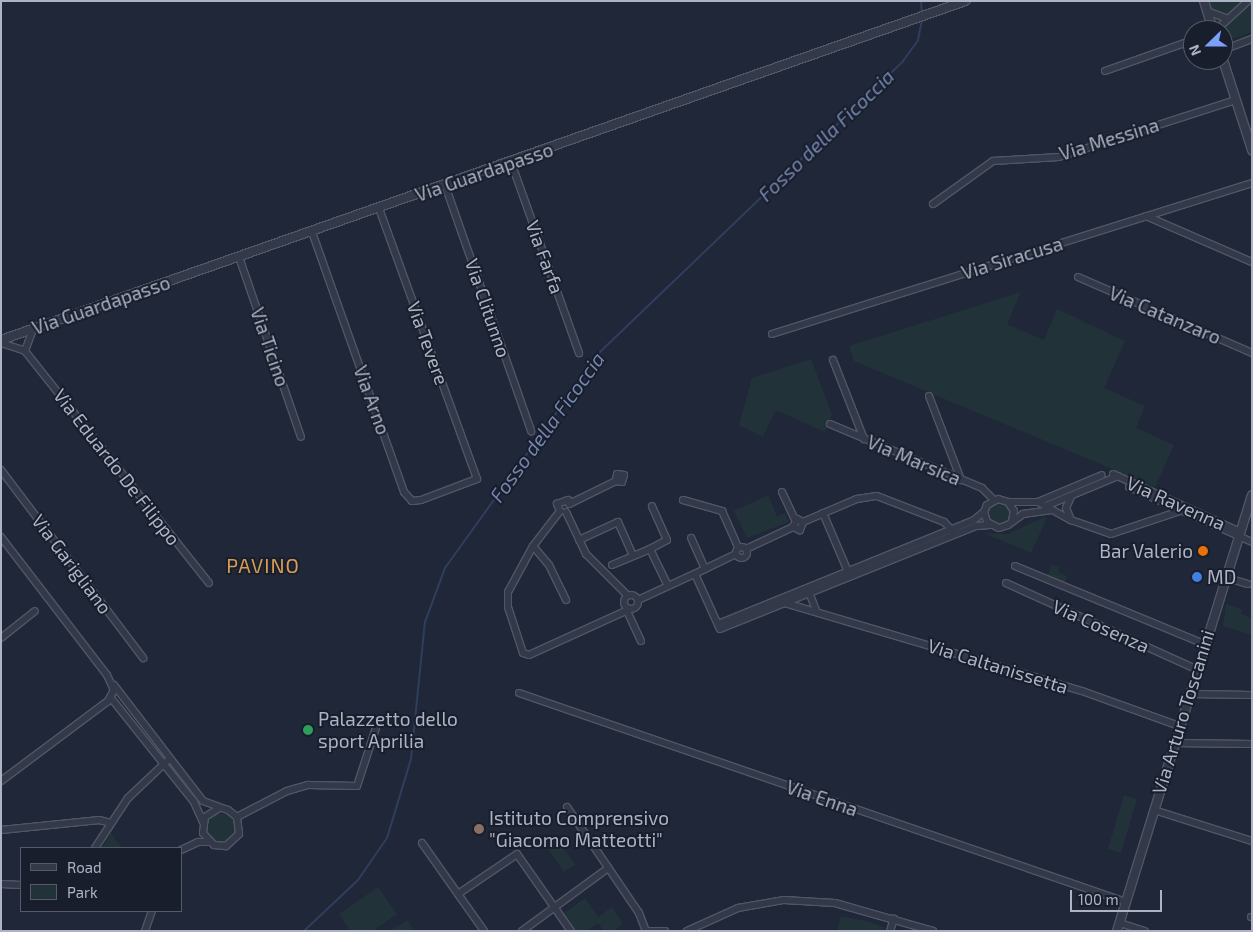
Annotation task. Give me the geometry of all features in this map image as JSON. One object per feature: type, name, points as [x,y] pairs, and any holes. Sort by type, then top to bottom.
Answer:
[{"type":"street","name":"Via Guardapasso","points":[[1,341],[965,1]]},
{"type":"street","points":[[1204,1],[1211,20]]},
{"type":"street","points":[[1207,11],[1228,19],[1248,1]]},
{"type":"street","points":[[1233,46],[1252,39]]},
{"type":"street","points":[[1105,71],[1183,44]]},
{"type":"street","points":[[1226,70],[1252,150]]},
{"type":"street","name":"Via Messina","points":[[933,204],[993,161],[1059,157],[1236,100]]},
{"type":"street","name":"Via Farfa","points":[[511,162],[579,352]]},
{"type":"street","name":"Via Siracusa","points":[[772,334],[1252,184]]},
{"type":"street","name":"Via Clitunno","points":[[444,185],[531,431]]},
{"type":"street","name":"Via Tevere","points":[[379,208],[477,479]]},
{"type":"street","points":[[1146,216],[1252,262]]},
{"type":"street","name":"Via Arno","points":[[312,232],[406,496],[412,501],[421,500],[477,479]]},
{"type":"street","name":"Via Ticino","points":[[239,257],[301,437]]},
{"type":"street","name":"Via Catanzaro","points":[[1078,277],[1252,353]]},
{"type":"street","points":[[1,341],[24,349],[32,329]]},
{"type":"street","name":"Via Eduardo De Filippo","points":[[17,334],[24,349],[209,583]]},
{"type":"street","points":[[833,360],[864,439]]},
{"type":"street","points":[[929,396],[961,480]]},
{"type":"street","name":"Via Marsica","points":[[830,424],[984,490],[994,500]]},
{"type":"street","name":"Via Garigliano","points":[[1,470],[143,658]]},
{"type":"street","points":[[953,532],[984,512],[994,500],[1038,502],[1102,474]]},
{"type":"street","name":"Via Ravenna","points":[[1093,487],[1116,475],[1239,535]]},
{"type":"street","points":[[719,627],[848,573],[953,532],[976,526],[990,525],[1004,528],[1012,521],[1034,510],[1049,508],[1093,487],[1090,479]]},
{"type":"street","points":[[570,504],[616,481]]},
{"type":"street","points":[[1130,487],[1252,542]]},
{"type":"street","points":[[782,492],[795,520],[793,527]]},
{"type":"street","name":"Via Arturo Toscanini","points":[[1118,927],[1190,694],[1196,668],[1252,495]]},
{"type":"street","points":[[795,520],[803,522],[857,499],[877,496],[939,520],[953,532]]},
{"type":"street","points":[[1071,496],[1066,508],[1071,520]]},
{"type":"street","points":[[638,600],[637,607],[526,655],[507,596],[533,546],[563,511],[572,509],[568,500],[558,504],[563,511],[592,562],[619,584],[628,596],[638,600],[736,554],[738,547],[722,511],[683,500]]},
{"type":"street","points":[[1008,502],[1014,511],[1012,521]]},
{"type":"street","points":[[1038,502],[1071,520],[1111,534],[1180,511]]},
{"type":"street","points":[[612,565],[667,540],[652,506]]},
{"type":"street","points":[[984,512],[990,525]]},
{"type":"street","points":[[823,513],[848,573]]},
{"type":"street","points":[[579,540],[618,522],[633,555]]},
{"type":"street","points":[[738,547],[746,549],[793,527],[800,530],[803,522]]},
{"type":"street","points":[[1,537],[203,801],[218,809],[228,810],[237,817],[240,828],[231,843],[220,846],[209,842],[198,842],[182,850]]},
{"type":"street","points":[[691,538],[705,569]]},
{"type":"street","points":[[533,546],[549,565],[566,600]]},
{"type":"street","points":[[650,548],[668,586]]},
{"type":"street","points":[[736,554],[743,557],[746,549]]},
{"type":"street","points":[[1015,566],[1204,644]]},
{"type":"street","points":[[719,627],[809,592],[848,573]]},
{"type":"street","points":[[696,574],[719,627]]},
{"type":"street","points":[[1225,577],[1248,584]]},
{"type":"street","name":"Via Cosenza","points":[[1006,583],[1196,668]]},
{"type":"street","points":[[809,592],[816,610]]},
{"type":"street","points":[[628,596],[624,602],[640,641]]},
{"type":"street","name":"Via Caltanissetta","points":[[784,602],[1082,691],[1179,726]]},
{"type":"street","points":[[1,638],[35,612]]},
{"type":"street","points":[[111,681],[113,694],[194,802],[203,822],[203,833],[209,842]]},
{"type":"street","name":"Via Enna","points":[[519,693],[1126,902]]},
{"type":"street","points":[[1,782],[113,694]]},
{"type":"street","points":[[1190,694],[1252,695]]},
{"type":"street","points":[[237,817],[287,791],[308,785],[356,786],[376,728]]},
{"type":"street","points":[[1174,743],[1252,744]]},
{"type":"street","points":[[96,847],[128,798],[168,760],[175,763]]},
{"type":"street","points":[[566,806],[640,915],[648,931],[665,931]]},
{"type":"street","points":[[203,822],[208,813],[218,809]]},
{"type":"street","points":[[1154,810],[1252,841]]},
{"type":"street","points":[[1,830],[100,820],[111,823]]},
{"type":"street","points":[[422,843],[484,931]]},
{"type":"street","points":[[458,894],[517,854],[571,931]]},
{"type":"street","points":[[522,931],[608,868]]},
{"type":"street","points":[[1,884],[20,885]]},
{"type":"street","points":[[687,931],[731,910],[784,900],[835,903],[933,931]]},
{"type":"street","points":[[145,931],[152,912]]},
{"type":"street","points":[[890,931],[894,919]]},
{"type":"street","points":[[1118,927],[1145,931]]},
{"type":"green space","points":[[1206,1],[1252,1],[1252,32],[1233,39],[1233,20],[1213,20]]},
{"type":"green space","points":[[1021,292],[1007,324],[1044,340],[1057,309],[1125,341],[1104,388],[1145,406],[1136,428],[1174,445],[1155,487],[854,361],[849,346]]},
{"type":"green space","points":[[811,359],[832,414],[825,432],[776,410],[763,437],[739,425],[752,378]]},
{"type":"green space","points":[[768,495],[777,516],[785,513],[789,522],[747,538],[734,511]]},
{"type":"green space","points":[[999,502],[1007,506],[1011,514],[1007,522],[999,526],[991,522],[987,514],[991,506]]},
{"type":"green space","points":[[1044,517],[1047,518],[1031,553],[984,533],[1008,534]]},
{"type":"green space","points":[[1052,565],[1059,567],[1058,572],[1067,576],[1064,584],[1047,577]]},
{"type":"green space","points":[[1226,604],[1242,609],[1241,614],[1252,618],[1252,635],[1223,626]]},
{"type":"green space","points":[[1124,795],[1137,799],[1121,853],[1108,849]]},
{"type":"green space","points":[[221,814],[231,818],[235,828],[231,838],[221,842],[211,838],[207,828],[211,818]]},
{"type":"green space","points":[[111,833],[121,847],[103,847]]},
{"type":"green space","points":[[555,835],[575,865],[564,872],[544,843]]},
{"type":"green space","points":[[378,887],[397,914],[373,931],[350,931],[339,914]]},
{"type":"green space","points":[[585,898],[598,917],[612,907],[623,924],[613,931],[604,931],[598,923],[587,931],[576,931],[564,913]]},
{"type":"green space","points":[[841,916],[884,927],[883,931],[837,931]]},
{"type":"green space","points":[[408,920],[414,931],[389,931]]},
{"type":"waterway","name":"Fosso della Ficoccia","points":[[921,1],[922,14]]},
{"type":"waterway","name":"Fosso della Ficoccia","points":[[304,931],[358,880],[387,838],[411,759],[425,622],[445,568],[601,351],[903,61],[918,40],[922,19]]},
{"type":"place","name":"Bar Valerio","points":[[1203,551]]},
{"type":"place","name":"MD","points":[[1197,577]]},
{"type":"place","name":"Palazzetto dello sport Aprilia","points":[[308,730]]},
{"type":"place","name":"Istituto Comprensivo \"Giacomo Matteotti\"","points":[[479,829]]},
{"type":"district","name":"PAVINO","points":[[263,565]]}]
